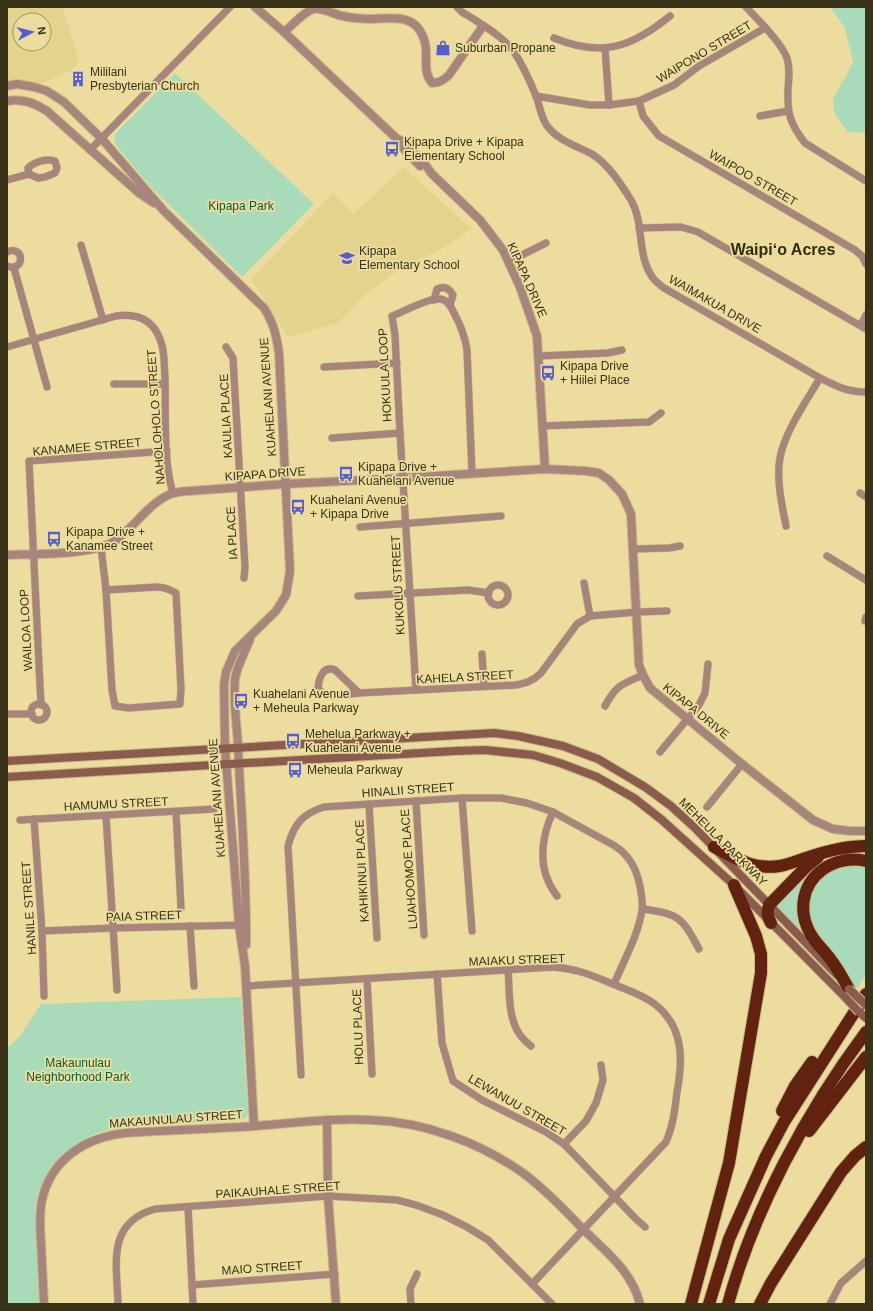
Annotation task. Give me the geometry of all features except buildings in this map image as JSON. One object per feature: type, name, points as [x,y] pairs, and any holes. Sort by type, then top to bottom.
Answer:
[{"type":"highway","points":[[714,847],[741,861],[757,866],[771,867],[793,864],[808,857],[832,850],[866,846]]},
{"type":"highway","points":[[771,923],[767,911],[769,905],[808,866],[820,856],[832,850]]},
{"type":"highway","points":[[846,992],[831,960],[810,934],[803,907],[804,894],[810,883],[819,872],[829,865],[852,859],[866,861]]},
{"type":"highway","points":[[691,1304],[729,1163],[761,973],[761,954],[756,936],[734,884]]},
{"type":"highway","points":[[709,1304],[729,1239],[758,1159],[792,1092],[829,1039],[843,1015],[866,986]]},
{"type":"highway","points":[[729,1239],[766,1156],[784,1122],[866,994]]},
{"type":"highway","points":[[728,1304],[735,1276],[754,1226],[782,1167],[815,1107],[866,1032]]},
{"type":"highway","points":[[782,1167],[866,1057]]},
{"type":"highway","points":[[760,1304],[771,1283],[841,1172],[866,1146]]},
{"type":"main road","name":"MEHEULA PARKWAY","points":[[7,761],[494,733],[538,740],[563,746],[598,759],[645,787],[671,806],[714,847],[769,905],[846,992],[866,1018]]},
{"type":"main road","name":"MEHEULA PARKWAY","points":[[7,777],[455,751],[485,750],[533,755],[560,763],[597,777],[634,798],[662,820],[734,884],[771,923],[846,992],[866,1005]]},
{"type":"street","points":[[90,150],[230,7]]},
{"type":"street","name":"KIPAPA DRIVE","points":[[255,7],[284,32],[396,138],[402,148],[420,166],[432,174],[480,220],[496,240],[520,287],[537,336],[545,468]]},
{"type":"street","name":"WAIMAKUA DRIVE","points":[[457,7],[512,49],[523,67],[536,96],[547,127],[559,138],[592,155],[602,162],[619,182],[632,201],[639,228],[642,254],[647,270],[654,280],[671,292],[820,378],[843,389],[854,392],[866,392]]},
{"type":"street","points":[[746,7],[784,52],[789,70],[788,111],[792,124],[805,143],[866,181]]},
{"type":"street","points":[[284,32],[306,12],[314,9],[320,9],[340,16],[353,18],[394,18],[405,20],[417,27],[425,38],[427,49],[426,74],[432,83],[438,83],[443,81],[449,75],[483,26]]},
{"type":"street","points":[[554,38],[576,45],[595,48],[605,48],[627,44],[653,29],[670,16]]},
{"type":"street","name":"WAIPONO STREET","points":[[536,96],[577,103],[609,105],[639,101],[674,85],[699,66],[765,28]]},
{"type":"street","points":[[605,48],[609,105]]},
{"type":"street","name":"KUAHELANI AVENUE","points":[[7,86],[22,85],[34,87],[47,92],[64,102],[102,139],[164,210],[264,308],[275,329],[279,353],[290,571],[286,595],[276,611],[235,651],[226,672],[223,701],[226,764],[247,986],[254,1126]]},
{"type":"street","name":"KUAHELANI AVENUE","points":[[7,101],[26,100],[37,105],[62,123],[139,193],[164,210]]},
{"type":"street","name":"WAIPOO STREET","points":[[639,101],[643,116],[659,136],[856,250],[862,256],[866,264]]},
{"type":"street","points":[[760,116],[788,111]]},
{"type":"street","points":[[7,180],[29,174]]},
{"type":"street","points":[[639,228],[681,227],[698,232],[863,327],[866,315]]},
{"type":"street","points":[[508,262],[546,243]]},
{"type":"street","points":[[81,245],[103,320]]},
{"type":"street","points":[[7,252],[16,250],[20,254],[20,263],[10,267],[34,340],[47,387]]},
{"type":"street","name":"HOKUULA LOOP","points":[[403,478],[397,363],[392,316],[428,301],[434,300],[437,289],[442,287],[446,288],[453,295],[450,305],[463,330],[467,350],[472,473]]},
{"type":"street","points":[[434,300],[440,299],[446,301],[450,305]]},
{"type":"street","name":"NAHOLOHOLO STREET","points":[[7,347],[121,315],[134,315],[143,319],[154,328],[161,342],[164,353],[169,482],[174,493]]},
{"type":"street","name":"KAULIA PLACE","points":[[226,346],[233,358],[240,487]]},
{"type":"street","points":[[538,356],[608,353],[622,350]]},
{"type":"street","points":[[324,367],[397,363]]},
{"type":"street","points":[[786,526],[780,482],[779,459],[786,439],[820,378]]},
{"type":"street","points":[[114,384],[165,384]]},
{"type":"street","points":[[542,426],[649,422],[660,413]]},
{"type":"street","points":[[332,438],[400,433]]},
{"type":"street","name":"KANAMEE STREET","points":[[33,554],[29,461],[167,451]]},
{"type":"street","name":"KIPAPA DRIVE","points":[[7,555],[88,550],[111,544],[125,534],[154,506],[164,498],[174,493],[240,487],[545,468],[599,473],[609,480],[622,494],[631,514],[640,665],[643,675],[650,688],[813,820],[833,829],[866,831]]},
{"type":"street","name":"KUKOLU STREET","points":[[403,478],[416,690]]},
{"type":"street","name":"IA PLACE","points":[[240,487],[245,567],[244,578]]},
{"type":"street","points":[[360,527],[501,516]]},
{"type":"street","points":[[633,549],[669,548],[680,546]]},
{"type":"street","points":[[101,547],[106,590],[112,690],[115,706],[129,708],[180,704],[181,689],[176,594],[170,589],[163,587],[106,590]]},
{"type":"street","name":"WAILOA LOOP","points":[[7,714],[32,714],[38,720],[46,717],[47,712],[41,705],[33,554]]},
{"type":"street","points":[[827,556],[866,580]]},
{"type":"street","points":[[584,583],[590,616],[667,611]]},
{"type":"street","points":[[358,596],[468,590],[489,593]]},
{"type":"street","name":"KAHELA STREET","points":[[359,693],[335,670],[330,668],[326,668],[319,682],[318,688],[322,693],[332,696],[359,693],[516,685],[527,683],[541,673],[577,624],[590,616]]},
{"type":"street","name":"KUAHELANI AVENUE","points":[[242,925],[245,874],[238,763],[235,680],[251,637]]},
{"type":"street","points":[[482,654],[484,686]]},
{"type":"street","points":[[660,752],[688,720],[698,705],[705,692],[708,664]]},
{"type":"street","points":[[606,706],[612,693],[618,686],[643,675]]},
{"type":"street","points":[[32,714],[33,708],[36,705],[41,705]]},
{"type":"street","points":[[706,807],[742,764]]},
{"type":"street","name":"HINALII STREET","points":[[301,1075],[288,846],[292,831],[298,822],[314,810],[324,807],[462,798],[490,797],[515,800],[553,812],[623,851],[634,866],[639,879],[643,909],[634,938],[614,984]]},
{"type":"street","points":[[462,798],[472,931]]},
{"type":"street","name":"LUAHOOMOE PLACE","points":[[416,801],[424,935]]},
{"type":"street","name":"KAHIKINUI PLACE","points":[[369,804],[377,938]]},
{"type":"street","name":"HAMUMU STREET","points":[[20,820],[214,809]]},
{"type":"street","points":[[176,812],[182,908]]},
{"type":"street","points":[[553,812],[548,822],[542,850],[545,870],[549,883],[557,896]]},
{"type":"street","points":[[106,816],[117,990]]},
{"type":"street","name":"HANILE STREET","points":[[34,819],[42,932],[44,996]]},
{"type":"street","points":[[643,909],[665,912],[677,918],[688,929],[699,949]]},
{"type":"street","name":"PAIA STREET","points":[[42,932],[113,928],[242,925]]},
{"type":"street","points":[[190,926],[194,986]]},
{"type":"street","name":"MAIAKU STREET","points":[[247,986],[554,967],[581,971],[638,994],[656,1005],[672,1024],[682,1059],[671,1131],[666,1142],[532,1284]]},
{"type":"street","points":[[508,970],[511,1012],[514,1024],[520,1036],[531,1046]]},
{"type":"street","name":"LEWANUU STREET","points":[[437,974],[442,1044],[453,1081],[482,1100],[546,1132],[564,1144],[614,1197],[645,1227]]},
{"type":"street","name":"HOLU PLACE","points":[[368,979],[372,1074]]},
{"type":"street","points":[[564,1144],[586,1121],[596,1103],[603,1080],[601,1064]]},
{"type":"street","points":[[327,1120],[328,1196],[335,1274],[336,1304]]},
{"type":"street","name":"MAKAUNULAU STREET","points":[[44,1304],[40,1221],[42,1201],[46,1186],[51,1176],[61,1162],[74,1151],[93,1140],[110,1134],[254,1126],[327,1120],[369,1120],[395,1122],[421,1127],[455,1137],[503,1160],[523,1173],[557,1202],[619,1264],[627,1274],[637,1293],[640,1304]]},
{"type":"street","name":"PAIKAUHALE STREET","points":[[118,1304],[117,1256],[119,1237],[123,1230],[138,1216],[155,1209],[328,1196],[396,1200],[416,1205],[443,1215],[488,1240],[552,1304]]},
{"type":"street","points":[[188,1207],[193,1304]]},
{"type":"street","points":[[830,1304],[841,1283],[866,1261]]},
{"type":"street","name":"MAIO STREET","points":[[192,1285],[335,1274]]},
{"type":"street","points":[[411,1304],[410,1289],[416,1274]]},
{"type":"shaded area","points":[[7,7],[62,7],[79,60],[72,70],[34,87],[7,86]]},
{"type":"shaded area","name":"Kipapa Elementary School","points":[[403,167],[472,229],[442,249],[403,267],[366,294],[338,323],[288,337],[251,279],[333,193],[354,214]]},
{"type":"green space","points":[[830,7],[866,7],[866,131],[859,133],[848,132],[834,113],[833,99],[853,63],[845,28]]},
{"type":"green space","name":"Kipapa Park","points":[[175,73],[314,204],[242,277],[151,187],[115,144],[114,135]]},
{"type":"green space","points":[[866,852],[866,856],[813,872],[803,927],[797,928],[776,906],[802,879],[825,861],[832,857],[849,853]]},
{"type":"green space","points":[[850,865],[866,865],[866,975],[857,988],[823,948],[812,931],[807,918],[809,903],[817,884],[832,871],[840,867]]},
{"type":"green space","name":"Makaunulau Neighborhood Park","points":[[241,997],[247,1117],[240,1120],[115,1128],[94,1134],[63,1154],[52,1166],[43,1181],[35,1210],[39,1304],[7,1304],[7,1048],[20,1036],[41,1004]]},
{"type":"place","name":"Suburban Propane","points":[[443,48]]},
{"type":"place","name":"Mililani Presbyterian Church","points":[[78,79]]},
{"type":"place","name":"Kipapa Drive + Kipapa Elementary School","points":[[392,149]]},
{"type":"place","name":"Kipapa Elementary School","points":[[347,258]]},
{"type":"place","name":"Kipapa Drive + Hiilei Place","points":[[548,373]]},
{"type":"place","name":"Kipapa Drive + Kuahelani Avenue","points":[[346,474]]},
{"type":"place","name":"Kuahelani Avenue + Kipapa Drive","points":[[298,507]]},
{"type":"place","name":"Kipapa Drive + Kanamee Street","points":[[54,539]]},
{"type":"place","name":"Kuahelani Avenue + Meheula Parkway","points":[[241,701]]},
{"type":"place","name":"Mehelua Parkway + Kuahelani Avenue","points":[[293,741]]},
{"type":"place","name":"Meheula Parkway","points":[[295,770]]},
{"type":"district","name":"Waipiʻo Acres","points":[[783,249]]}]
